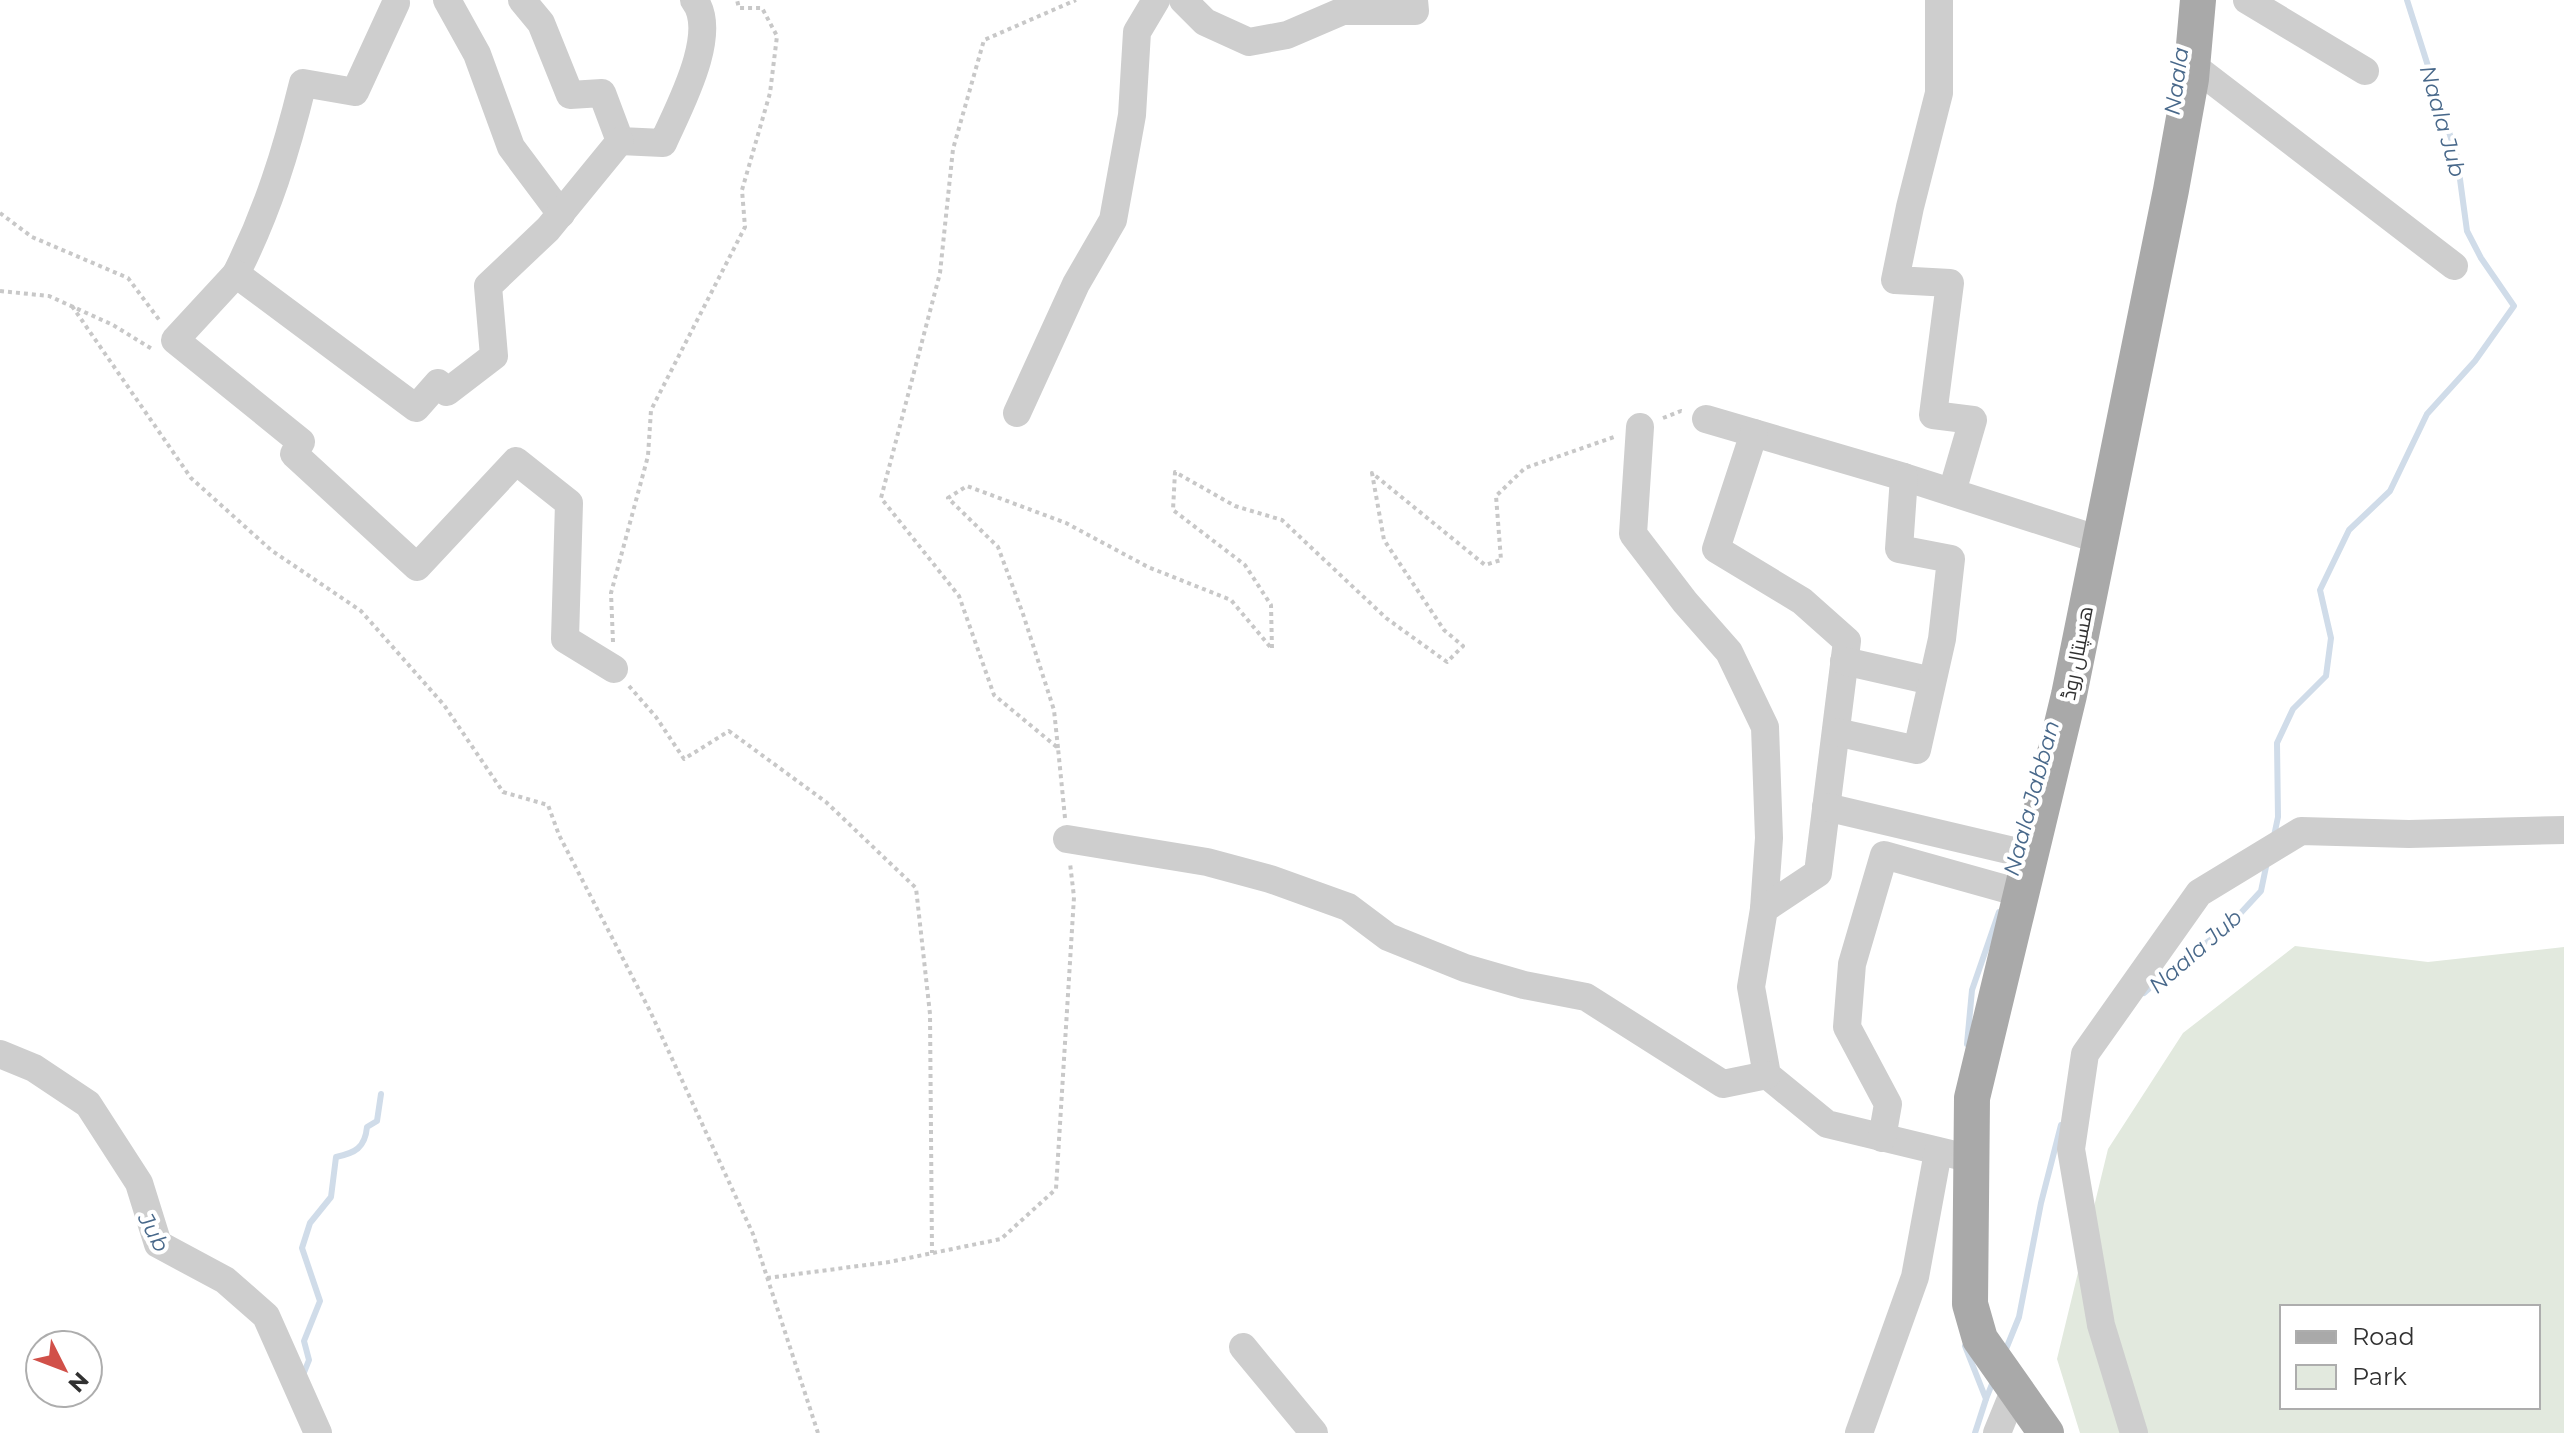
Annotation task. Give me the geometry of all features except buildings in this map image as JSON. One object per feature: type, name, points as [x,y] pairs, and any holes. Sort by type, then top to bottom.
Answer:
[{"type":"main road","name":"ھسپتال روڈ","points":[[2046,1433],[1980,1339],[1970,1304],[1955,1156],[1972,1098],[2011,890],[2069,695],[2171,190],[2192,65],[2198,0]]},
{"type":"street","points":[[447,0],[477,54],[511,147],[561,214]]},
{"type":"street","points":[[522,0],[541,23],[570,95],[602,93],[620,141]]},
{"type":"street","points":[[620,141],[663,143],[701,53],[701,9],[694,0]]},
{"type":"street","points":[[1017,413],[1076,284],[1113,220],[1132,115],[1137,32],[1156,0]]},
{"type":"street","points":[[1183,0],[1205,22],[1249,42],[1287,35],[1343,11],[1415,11],[1414,0]]},
{"type":"street","points":[[1939,0],[1939,93],[1895,280],[1950,283],[1933,415],[1973,420],[1952,492]]},
{"type":"street","points":[[2247,0],[2365,71]]},
{"type":"street","points":[[396,1],[355,92],[303,83],[286,152],[266,209],[236,274],[175,340],[301,442],[294,454],[417,567],[516,461],[569,503],[565,639],[614,669]]},
{"type":"street","points":[[2192,65],[2454,266]]},
{"type":"street","points":[[236,274],[416,408],[438,383],[447,392],[494,356],[488,286],[561,214],[620,141]]},
{"type":"street","points":[[1706,419],[1904,477],[2100,540]]},
{"type":"street","points":[[1640,427],[1633,534],[1685,602],[1729,652],[1765,727],[1769,838],[1764,909],[1751,987],[1767,1075],[1827,1124],[1955,1156],[1928,1218],[1915,1277],[1859,1433]]},
{"type":"street","points":[[1754,433],[1716,549],[1802,601],[1847,641],[1818,873],[1764,909]]},
{"type":"street","points":[[1836,732],[1917,750],[1942,639],[1951,559],[1899,549],[1904,477]]},
{"type":"street","points":[[1844,661],[1932,681]]},
{"type":"street","points":[[1826,807],[2021,853]]},
{"type":"street","points":[[2134,1433],[2101,1325],[2071,1149],[2085,1054],[2199,893],[2301,831],[2409,834],[2564,830]]},
{"type":"street","points":[[1067,839],[1207,862],[1270,879],[1348,907],[1388,937],[1465,968],[1524,985],[1586,997],[1723,1084],[1767,1075]]},
{"type":"street","points":[[1882,1138],[1888,1104],[1847,1027],[1852,964],[1884,855],[2011,890]]},
{"type":"street","points":[[0,1054],[34,1068],[88,1104],[139,1183],[158,1244],[225,1280],[266,1316],[318,1433]]},
{"type":"street","points":[[1243,1347],[1314,1433]]},
{"type":"street","points":[[1997,1433],[2015,1389]]},
{"type":"path","points":[[737,0],[739,8],[762,8],[777,36],[770,93],[742,190],[745,227],[651,410],[648,456],[611,593],[614,669],[656,717],[684,759],[729,731],[826,802],[916,888],[930,1014],[932,1253]]},
{"type":"path","points":[[1058,748],[994,695],[959,596],[881,498],[940,273],[953,149],[984,40],[1076,0]]},
{"type":"path","points":[[0,213],[32,237],[128,278],[175,340],[164,356],[113,325],[49,296],[0,291]]},
{"type":"path","points":[[72,306],[191,478],[271,550],[361,611],[444,705],[503,792],[548,805],[559,835],[670,1053],[753,1234],[818,1433]]},
{"type":"path","points":[[767,1278],[889,1262],[1001,1239],[1056,1189],[1074,897],[1054,710],[998,547],[948,498],[967,486],[1066,523],[1148,567],[1231,600],[1272,649],[1271,605],[1245,565],[1173,510],[1175,472],[1235,506],[1282,520],[1386,618],[1447,662],[1463,646],[1444,630],[1384,540],[1372,473],[1485,565],[1501,560],[1496,496],[1525,468],[1681,411],[1706,419]]},
{"type":"green space","points":[[2295,946],[2428,962],[2564,947],[2564,1433],[2080,1433],[2057,1359],[2108,1149],[2183,1033]]},
{"type":"waterway","name":"Naala Jub","points":[[2274,836],[2278,817],[2277,743],[2293,709],[2326,676],[2331,638],[2320,590],[2349,530],[2390,491],[2427,414],[2475,361],[2514,306],[2481,258],[2467,231],[2457,157],[2407,0]]},
{"type":"waterway","name":"Naala Jub","points":[[2144,993],[2184,958],[2225,930],[2261,891],[2267,862]]},
{"type":"waterway","name":"Naala Jabban","points":[[1967,1044],[1972,990],[1999,912]]},
{"type":"waterway","name":"Jub","points":[[303,1375],[309,1360],[304,1341],[320,1301],[302,1248],[310,1223],[331,1197],[336,1157],[349,1154],[361,1145],[367,1127],[377,1121],[381,1094]]},
{"type":"waterway","name":"Naala Jub","points":[[2004,1354],[2019,1317],[2041,1203],[2061,1125]]},
{"type":"waterway","name":"Naala Jabban","points":[[1965,1346],[1986,1399],[1975,1433]]},
{"type":"waterway","name":"Naala Jub","points":[[1986,1399],[1994,1379]]},
{"type":"water label","name":"Naala","points":[[2176,81]]}]
